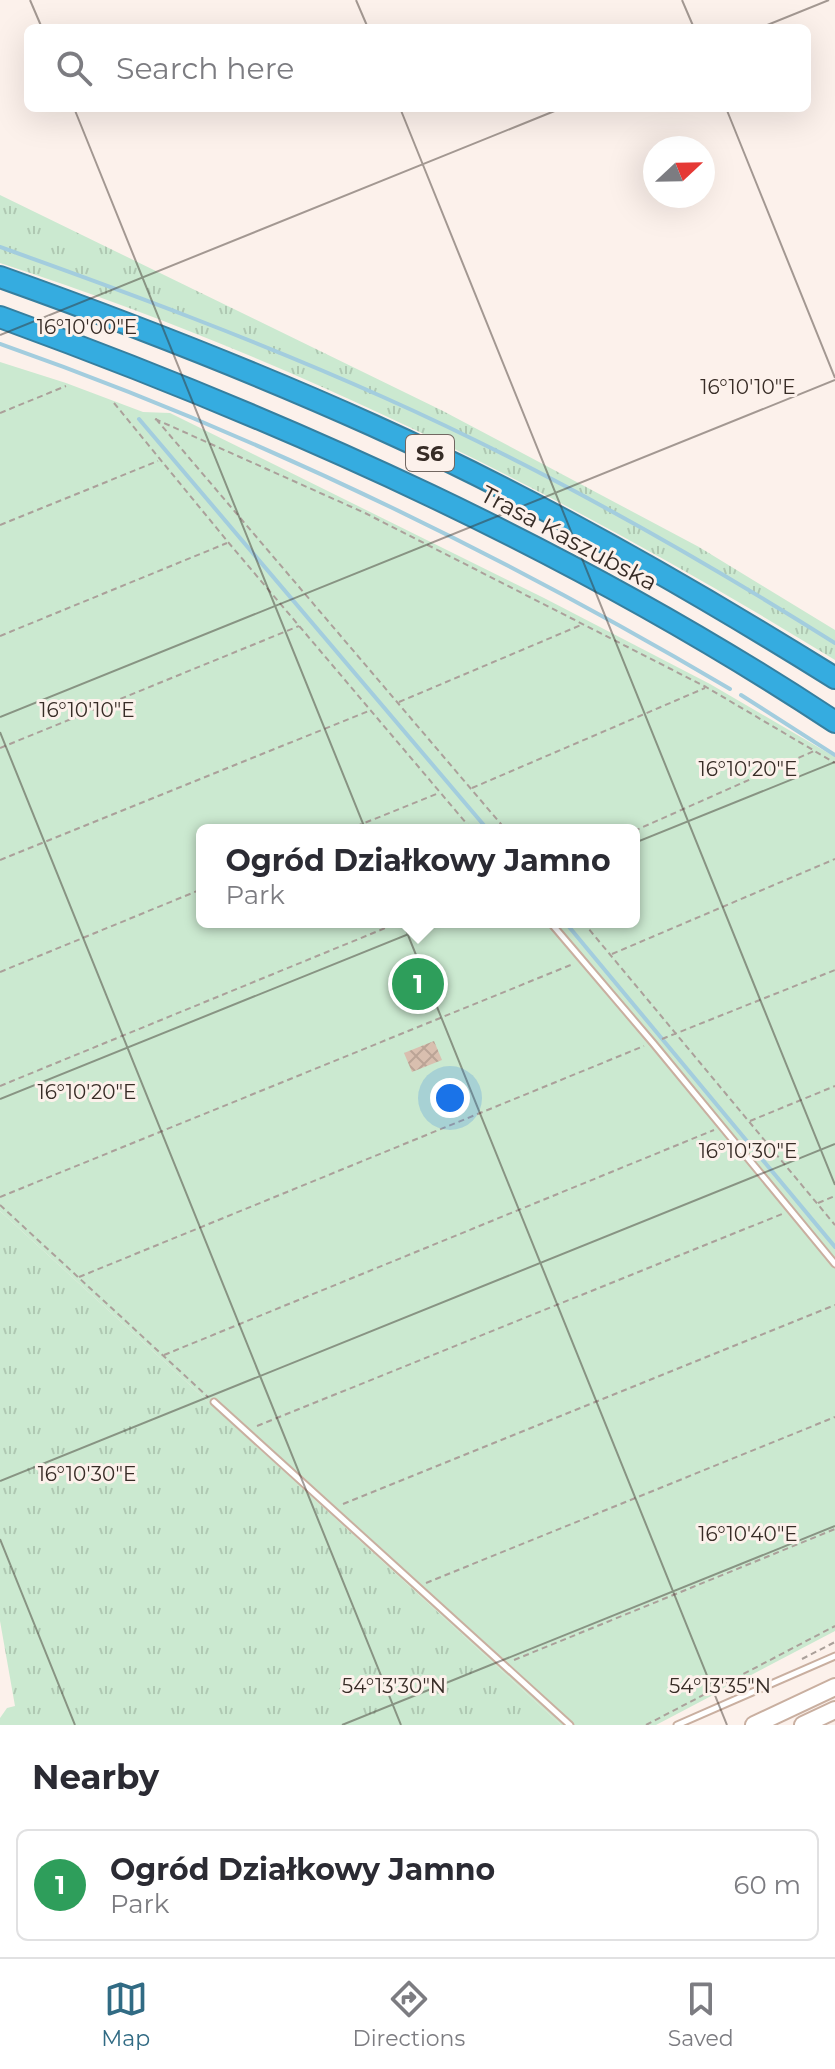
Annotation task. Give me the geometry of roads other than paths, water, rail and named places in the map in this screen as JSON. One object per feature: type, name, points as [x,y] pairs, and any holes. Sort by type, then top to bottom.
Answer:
[{"type":"highway","name":"Trasa Kaszubska","points":[[0,277],[192,348],[442,458],[659,573],[835,678]]},
{"type":"highway","name":"Trasa Kaszubska","points":[[0,317],[205,394],[443,501],[654,612],[835,722]]},
{"type":"main road","points":[[754,1725],[835,1687]]},
{"type":"main road","points":[[803,1725],[835,1710]]},
{"type":"lane","points":[[555,928],[835,1264]]},
{"type":"lane","points":[[214,1402],[570,1725]]},
{"type":"lane","points":[[677,1725],[835,1656]]},
{"type":"waterway","points":[[0,247],[241,337],[442,424],[614,512],[835,643]]},
{"type":"waterway","points":[[0,344],[189,416],[373,498],[553,590],[730,689]]},
{"type":"waterway","points":[[139,419],[483,824]]},
{"type":"waterway","points":[[741,695],[835,755]]},
{"type":"waterway","points":[[570,928],[835,1247]]},
{"type":"place","name":"Ogród Działkowy Jamno","points":[[418,984]]}]
